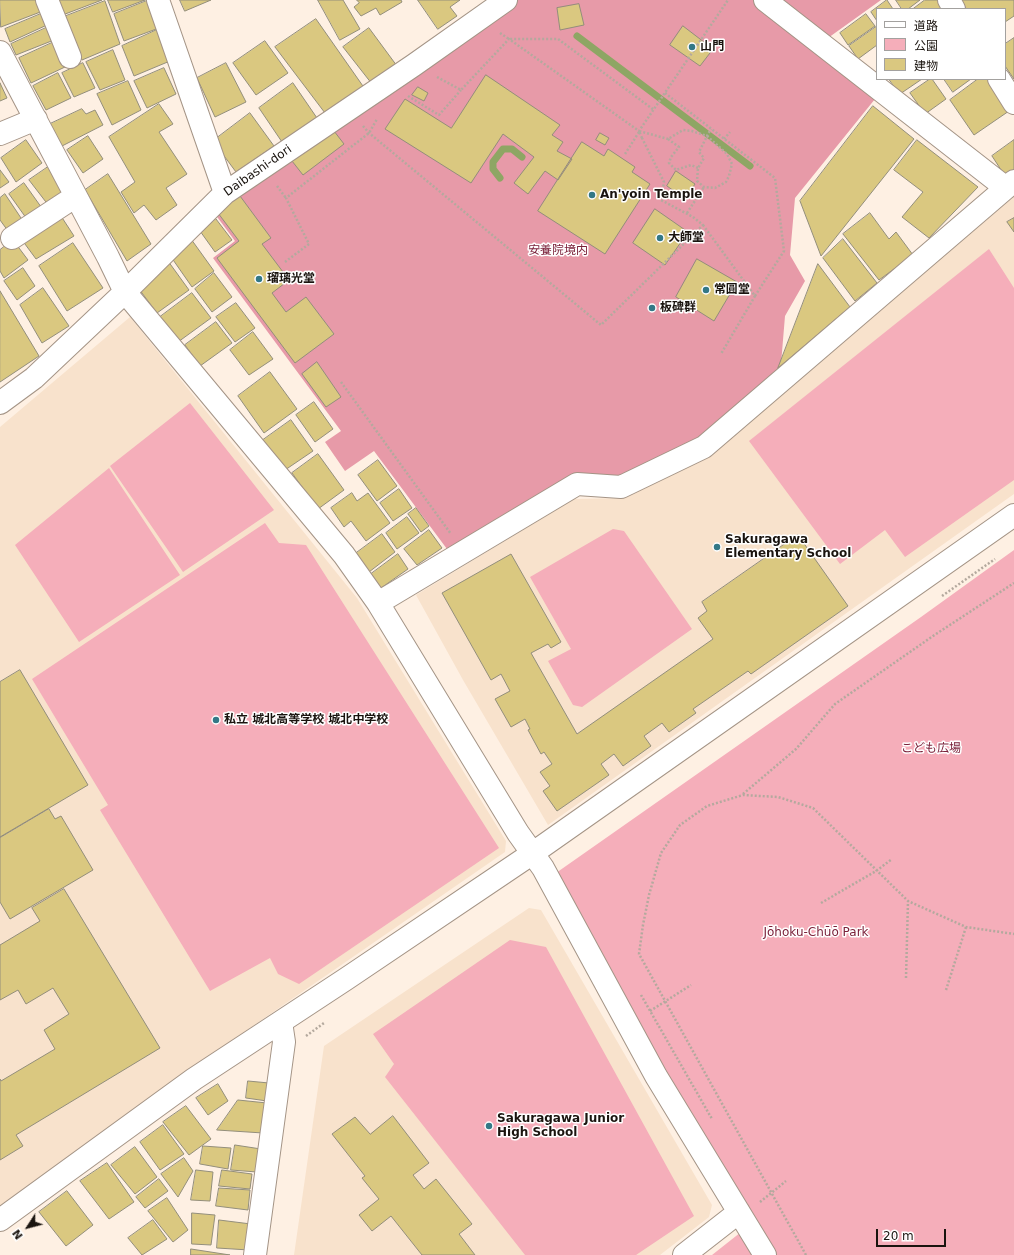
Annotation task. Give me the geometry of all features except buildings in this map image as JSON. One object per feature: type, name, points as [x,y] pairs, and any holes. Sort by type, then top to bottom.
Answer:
[{"type":"street","points":[[48,0],[70,57]]},
{"type":"street","points":[[158,0],[224,193]]},
{"type":"street","name":"Daibashi-dori","points":[[0,404],[34,378],[125,292],[224,193],[414,65],[506,0]]},
{"type":"street","points":[[378,603],[578,484],[621,487],[704,447],[1010,185],[764,0]]},
{"type":"street","points":[[0,52],[125,292],[344,555],[378,603],[518,833],[533,853],[556,891],[656,1076],[765,1255]]},
{"type":"street","points":[[1000,80],[1014,103]]},
{"type":"street","points":[[0,134],[36,119]]},
{"type":"street","points":[[12,238],[76,196]]},
{"type":"street","points":[[0,1220],[194,1079],[533,853],[1014,515]]},
{"type":"street","points":[[256,1255],[284,1042],[281,1022]]},
{"type":"street","points":[[684,1255],[739,1212]]},
{"type":"path","points":[[625,154],[728,0]]},
{"type":"path","points":[[406,94],[439,115],[509,39],[558,39],[654,110]]},
{"type":"path","points":[[509,39],[639,132],[668,139],[679,147],[671,157],[669,163],[676,170],[691,165],[698,168]]},
{"type":"path","points":[[431,74],[461,90]]},
{"type":"path","points":[[665,93],[775,178],[784,251],[755,296],[721,354]]},
{"type":"path","points":[[285,262],[309,244],[286,198],[370,133],[381,114]]},
{"type":"path","points":[[668,139],[683,130],[692,131],[707,136],[727,154],[732,164],[730,176],[726,182],[715,188],[704,188],[697,181],[698,168],[704,158],[699,152],[707,136],[712,129]]},
{"type":"path","points":[[639,132],[664,182],[661,200],[688,213],[703,225],[755,296]]},
{"type":"path","points":[[724,139],[730,132]]},
{"type":"path","points":[[370,133],[601,325],[703,225]]},
{"type":"path","points":[[688,213],[704,188]]},
{"type":"path","points":[[341,382],[464,552]]},
{"type":"path","points":[[936,600],[1001,554]]},
{"type":"path","points":[[743,795],[796,749],[835,704],[1014,582]]},
{"type":"path","points":[[806,1255],[665,1002],[640,954],[643,925],[649,895],[661,853],[680,825],[707,806],[743,795],[778,797],[813,808],[908,901],[966,928],[1014,934]]},
{"type":"path","points":[[821,903],[876,871],[892,859]]},
{"type":"path","points":[[906,978],[908,901]]},
{"type":"path","points":[[946,990],[966,928]]},
{"type":"path","points":[[650,1011],[691,985]]},
{"type":"path","points":[[305,1037],[330,1019]]},
{"type":"path","points":[[759,1203],[786,1181]]},
{"type":"shaded area","name":"Sakuragawa Elementary School","points":[[1014,197],[1014,494],[548,825],[463,680],[416,595],[574,499],[625,498],[703,455],[907,280]]},
{"type":"shaded area","name":"私立 城北高等学校 城北中学校","points":[[130,317],[357,598],[506,841],[505,852],[176,1079],[0,1207],[0,427]]},
{"type":"shaded area","name":"Sakuragawa Junior High School","points":[[529,908],[541,910],[712,1205],[709,1217],[660,1255],[294,1255],[324,1046]]},
{"type":"green space","name":"安養院境内","points":[[514,0],[881,0],[814,48],[875,99],[795,198],[790,255],[805,281],[785,316],[780,376],[700,442],[624,481],[580,481],[447,549],[374,451],[345,471],[325,442],[341,431],[213,258],[235,241],[215,214],[236,194]]},
{"type":"green space","points":[[989,249],[1014,288],[1014,480],[905,557],[885,530],[840,564],[749,441]]},
{"type":"green space","points":[[190,403],[274,510],[183,572],[110,466]]},
{"type":"green space","points":[[109,468],[180,575],[79,642],[15,545]]},
{"type":"green space","points":[[265,523],[279,543],[306,545],[499,848],[299,984],[278,974],[270,958],[210,991],[100,810],[108,805],[32,679]]},
{"type":"green space","points":[[613,529],[624,531],[692,629],[582,707],[573,705],[548,661],[571,649],[530,577]]},
{"type":"green space","name":"Jōhoku-Chūō Park","points":[[1014,550],[1014,1255],[712,1255],[755,1221],[669,1076],[556,873]]},
{"type":"green space","points":[[510,940],[546,947],[694,1216],[636,1255],[525,1255],[385,1077],[394,1064],[373,1034]]},
{"type":"waterway","points":[[577,36],[750,166]]},
{"type":"waterway","points":[[500,178],[493,169],[493,162],[503,149],[512,149],[522,157]]},
{"type":"place","name":"山門","points":[[692,47]]},
{"type":"place","name":"An'yoin Temple","points":[[592,195]]},
{"type":"place","name":"大師堂","points":[[660,238]]},
{"type":"place","name":"瑠璃光堂","points":[[259,279]]},
{"type":"place","name":"常圓堂","points":[[706,290]]},
{"type":"place","name":"板碑群","points":[[652,308]]},
{"type":"place","name":"Sakuragawa Elementary School","points":[[717,547]]},
{"type":"place","name":"私立 城北高等学校 城北中学校","points":[[216,720]]},
{"type":"place","name":"Sakuragawa Junior High School","points":[[489,1126]]},
{"type":"park label","name":"こども広場","points":[[931,749]]}]
